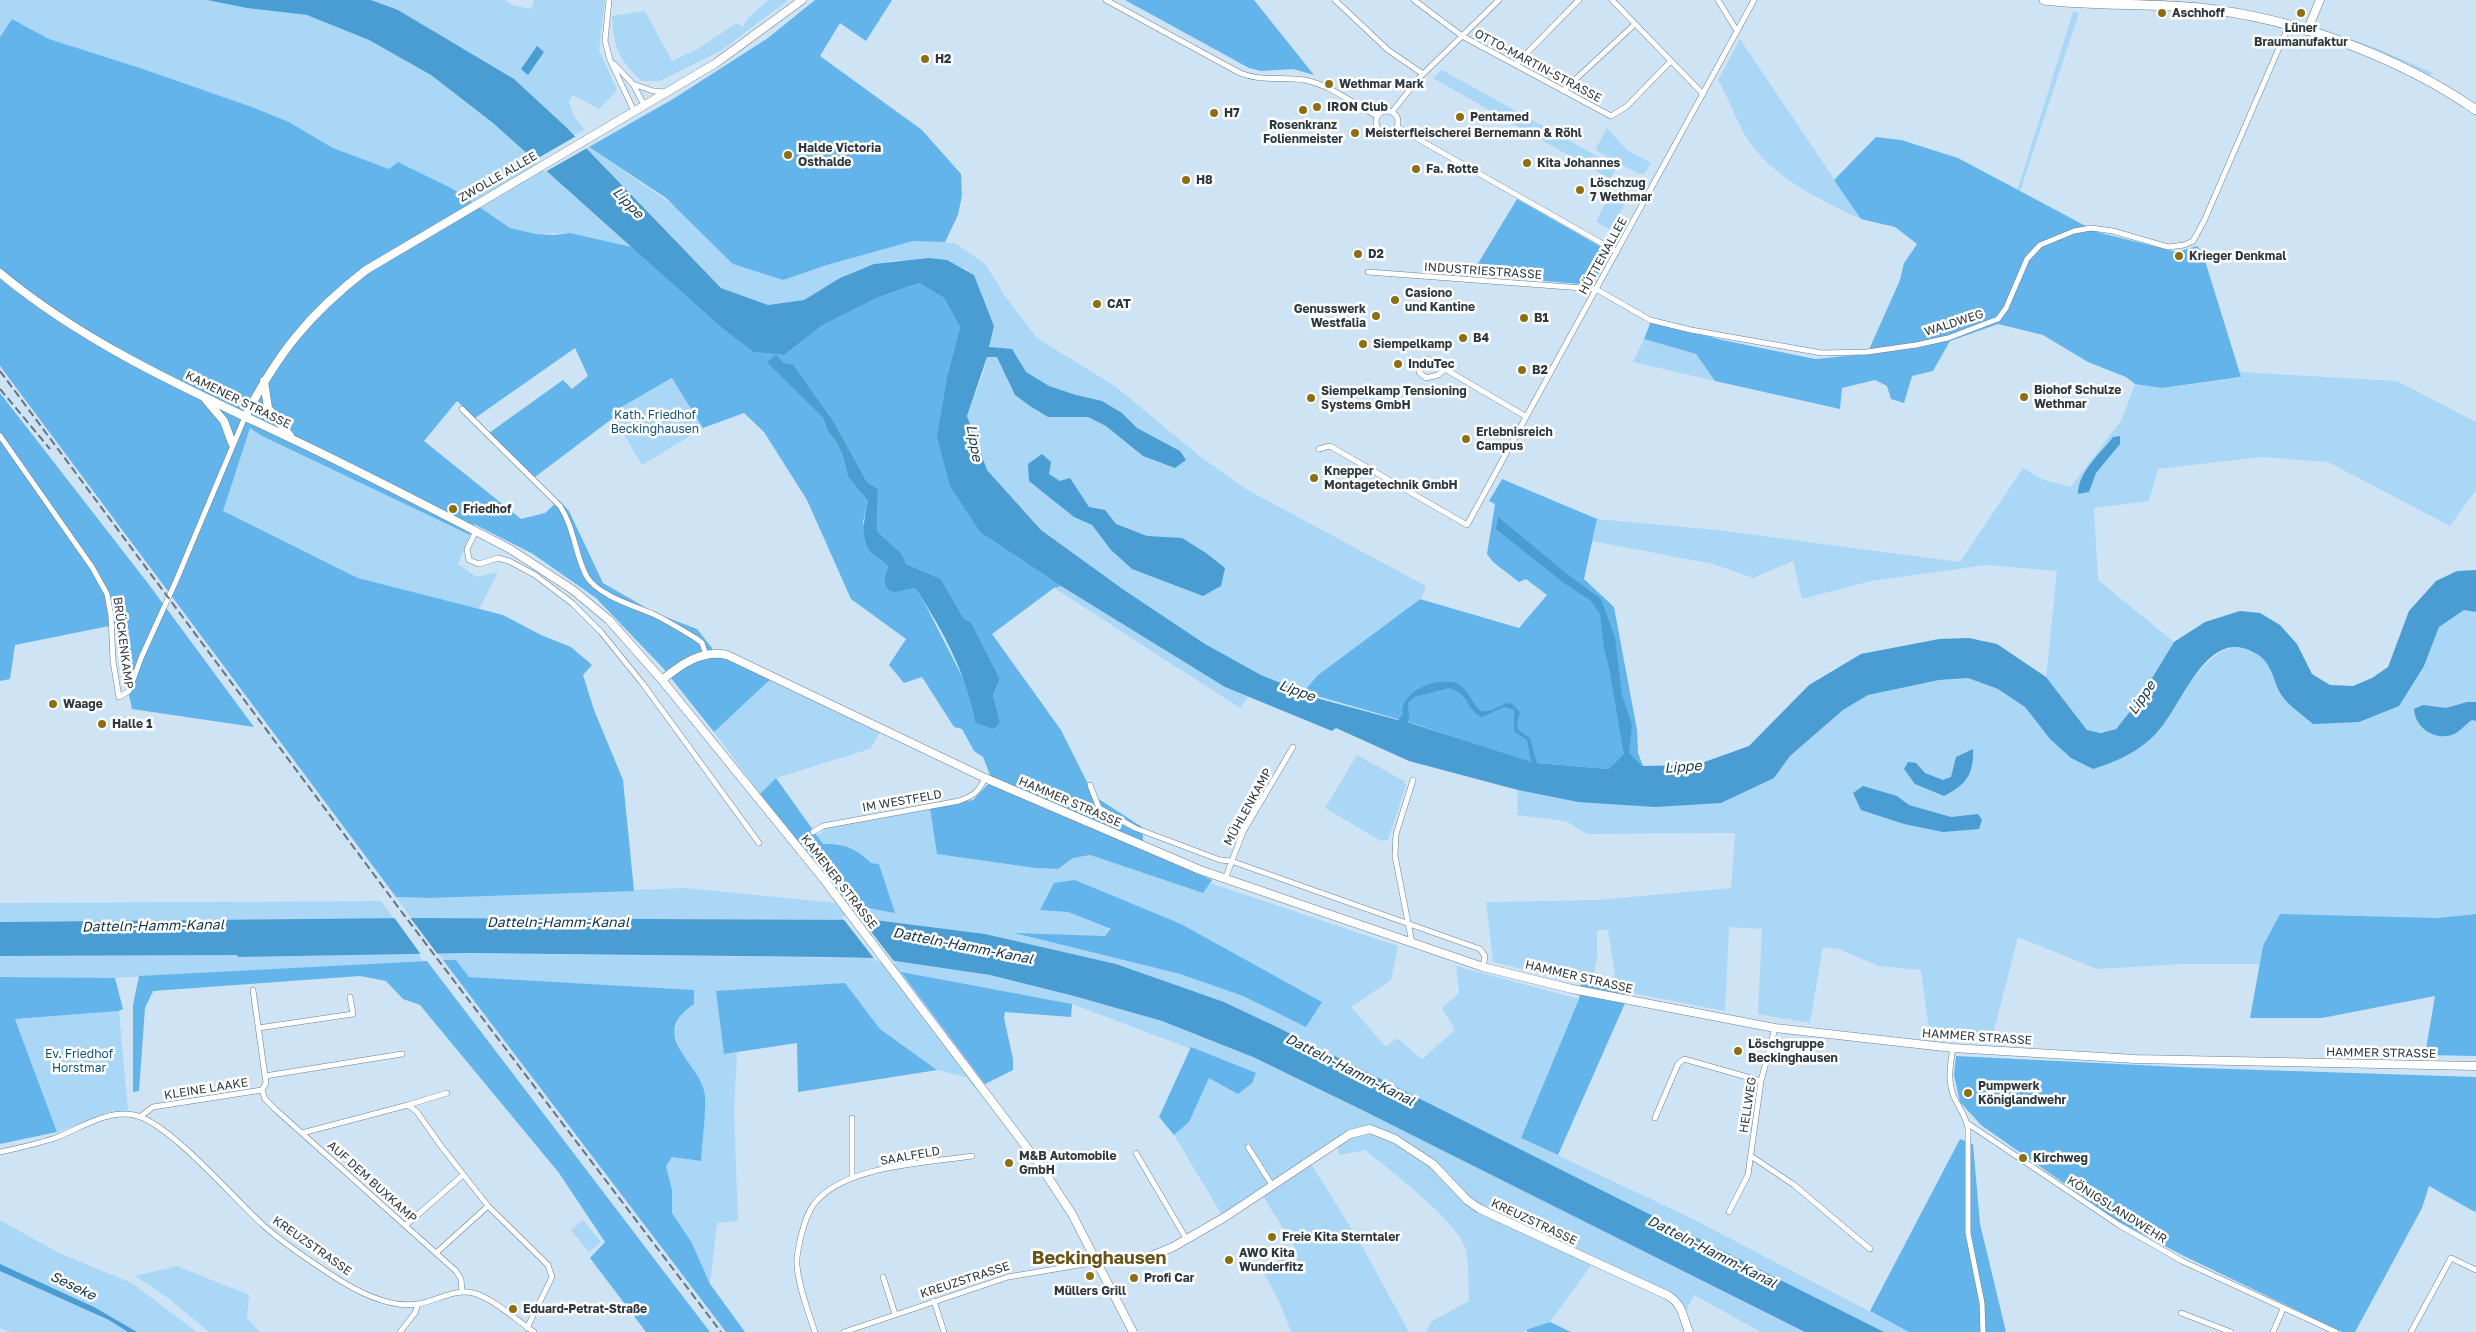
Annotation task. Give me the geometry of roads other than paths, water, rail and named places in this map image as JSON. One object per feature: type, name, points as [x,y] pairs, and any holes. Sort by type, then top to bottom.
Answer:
[{"type":"main road","name":"ZWOLLE ALLEE","points":[[245,417],[264,381],[299,332],[343,288],[388,256],[667,92],[741,46],[802,0]]},
{"type":"main road","points":[[2044,0],[2086,4],[2198,8],[2247,15],[2289,25],[2414,72],[2476,110]]},
{"type":"main road","points":[[2307,31],[2320,0]]},
{"type":"main road","name":"KAMENER STRASSE","points":[[0,273],[32,297],[95,338],[201,395],[476,531],[529,560],[595,608],[662,680],[840,900],[1040,1165],[1072,1214],[1133,1332]]},
{"type":"main road","points":[[264,381],[268,408],[275,420],[293,440]]},
{"type":"main road","points":[[201,395],[224,421],[232,443]]},
{"type":"main road","name":"HAMMER STRASSE","points":[[706,654],[720,653],[734,658],[985,778],[1225,879],[1483,967],[1593,994],[1775,1028],[1953,1048],[2136,1059],[2476,1066]]},
{"type":"main road","points":[[662,680],[691,660],[706,654]]},
{"type":"main road","name":"KREUZSTRASSE","points":[[1097,1262],[1144,1259],[1154,1256],[1187,1240],[1350,1134],[1370,1130],[1378,1131],[1413,1150],[1433,1164],[1467,1200],[1480,1209],[1669,1296],[1679,1303],[1689,1332]]},
{"type":"street","points":[[609,0],[606,41],[610,60],[634,111]]},
{"type":"street","points":[[1106,0],[1240,73],[1261,79],[1310,81],[1377,116]]},
{"type":"street","points":[[1335,0],[1388,50],[1423,74]]},
{"type":"street","points":[[1392,112],[1405,93],[1423,74],[1499,0]]},
{"type":"street","points":[[1516,64],[1580,0]]},
{"type":"street","points":[[1612,0],[1703,94]]},
{"type":"street","points":[[1718,0],[1737,31]]},
{"type":"street","name":"HÜTTENALLEE","points":[[1319,449],[1330,446],[1467,525],[1754,0]]},
{"type":"street","name":"OTTO-MARTIN-STRASSE","points":[[1417,1],[1462,36],[1516,64],[1563,92],[1611,116],[1626,107],[1671,61]]},
{"type":"street","points":[[1563,92],[1635,24]]},
{"type":"street","name":"WALDWEG","points":[[1596,289],[1650,320],[1734,339],[1822,353],[1867,352],[1916,346],[1948,338],[1980,326],[2002,315],[2027,259],[2040,245],[2074,231],[2091,228],[2113,231],[2168,247],[2184,245],[2193,241],[2204,221],[2289,25]]},
{"type":"street","points":[[610,60],[633,84],[644,105]]},
{"type":"street","points":[[633,84],[653,91],[667,92]]},
{"type":"street","points":[[1386,111],[1392,112],[1397,117],[1396,127],[1388,133],[1381,131],[1377,126],[1377,116],[1386,111]]},
{"type":"street","points":[[1396,127],[1617,252]]},
{"type":"street","name":"INDUSTRIESTRASSE","points":[[1368,272],[1596,289]]},
{"type":"street","points":[[1445,369],[1432,378],[1426,378],[1419,372],[1423,362],[1428,359],[1525,416]]},
{"type":"street","points":[[462,409],[560,506],[570,525],[584,570],[590,582],[602,591],[655,615],[697,638],[702,643],[706,654]]},
{"type":"street","name":"BRÜCKENKAMP","points":[[0,436],[92,567],[107,594],[111,616],[113,661],[119,697],[129,691],[232,443],[245,417]]},
{"type":"street","points":[[476,531],[467,549],[469,560],[479,564],[498,558],[509,561],[536,575],[572,603],[601,632],[643,684],[760,843]]},
{"type":"street","name":"MÜHLENKAMP","points":[[1225,879],[1230,861],[1243,832],[1293,747]]},
{"type":"street","name":"IM WESTFELD","points":[[813,832],[823,826],[959,801],[974,796],[981,788],[985,778]]},
{"type":"street","points":[[1412,943],[1395,856],[1396,834],[1413,780]]},
{"type":"street","name":"HAMMER STRASSE","points":[[1090,785],[1099,808],[1135,828],[1220,860],[1230,861],[1410,926],[1480,949],[1485,956],[1483,967]]},
{"type":"street","name":"KLEINE LAAKE","points":[[141,1116],[153,1107],[262,1090],[266,1083],[253,990]]},
{"type":"street","points":[[258,1028],[353,1014],[350,997]]},
{"type":"street","name":"HELLWEG","points":[[1729,1212],[1748,1175],[1760,1080],[1775,1028]]},
{"type":"street","name":"KÖNIGSLANDWEHR","points":[[1953,1048],[1950,1082],[1955,1100],[1967,1123],[2119,1225],[2182,1262],[2336,1332]]},
{"type":"street","name":"KLEINE LAAKE","points":[[265,1076],[402,1054]]},
{"type":"street","points":[[1655,1118],[1678,1064],[1684,1059],[1760,1080]]},
{"type":"street","name":"AUF DEM BUXKAMP","points":[[262,1090],[265,1099],[459,1274],[462,1292]]},
{"type":"street","points":[[302,1133],[447,1093]]},
{"type":"street","points":[[408,1105],[418,1112],[463,1175],[488,1206],[548,1265],[552,1272],[552,1277],[527,1328]]},
{"type":"street","name":"KREUZSTRASSE","points":[[0,1152],[47,1140],[112,1116],[132,1114],[141,1116],[156,1124],[187,1150],[276,1236],[331,1275],[375,1298],[398,1303],[418,1304],[462,1292]]},
{"type":"street","points":[[852,1118],[852,1178]]},
{"type":"street","points":[[1967,1123],[1968,1232],[1982,1303],[1983,1332]]},
{"type":"street","points":[[1248,1147],[1272,1185]]},
{"type":"street","points":[[1136,1152],[1187,1240]]},
{"type":"street","name":"SAALFELD","points":[[815,1332],[798,1271],[796,1255],[804,1225],[814,1204],[828,1191],[852,1178],[896,1167],[972,1156]]},
{"type":"street","points":[[1750,1156],[1794,1185],[1870,1249]]},
{"type":"street","points":[[406,1225],[463,1175]]},
{"type":"street","points":[[436,1253],[488,1206]]},
{"type":"street","points":[[2411,1332],[2451,1258],[2476,1270]]},
{"type":"street","name":"KREUZSTRASSE","points":[[844,1332],[1008,1277],[1097,1262]]},
{"type":"street","points":[[883,1277],[895,1314]]},
{"type":"street","points":[[462,1292],[479,1295],[534,1332]]},
{"type":"street","points":[[934,1301],[944,1332]]},
{"type":"street","points":[[400,1332],[415,1313],[418,1304]]},
{"type":"street","points":[[2273,1332],[2283,1309]]},
{"type":"street","points":[[2181,1313],[2231,1332]]},
{"type":"water","name":"Lippe","points":[[207,0],[371,0],[398,10],[514,79],[567,128],[721,288],[768,305],[804,300],[840,278],[874,264],[929,258],[947,260],[974,275],[994,326],[989,347],[1012,349],[1026,372],[1049,386],[1102,401],[1122,413],[1137,428],[1180,451],[1186,460],[1175,468],[1143,456],[1106,426],[1088,417],[1048,417],[1015,395],[997,357],[987,357],[967,416],[987,470],[1041,530],[1124,590],[1205,644],[1261,675],[1320,699],[1398,720],[1403,715],[1403,706],[1407,698],[1414,692],[1423,686],[1433,683],[1452,682],[1460,685],[1466,691],[1479,710],[1489,711],[1511,703],[1520,712],[1517,725],[1518,730],[1530,738],[1537,763],[1609,769],[1624,754],[1604,648],[1600,614],[1590,600],[1565,584],[1496,529],[1498,517],[1601,599],[1615,638],[1622,695],[1632,725],[1629,753],[1642,766],[1696,765],[1749,746],[1809,685],[1861,654],[1939,639],[1969,638],[1997,644],[2046,677],[2087,730],[2101,733],[2116,729],[2137,703],[2174,642],[2205,622],[2240,611],[2260,613],[2280,625],[2297,644],[2312,674],[2330,685],[2353,686],[2372,678],[2388,667],[2409,611],[2436,581],[2457,571],[2476,570],[2476,612],[2464,610],[2439,627],[2424,666],[2399,706],[2359,722],[2313,724],[2285,700],[2279,691],[2270,668],[2262,658],[2240,647],[2226,649],[2212,656],[2201,668],[2163,725],[2148,741],[2132,753],[2093,769],[2071,758],[2050,739],[2025,707],[1998,689],[1968,678],[1939,680],[1868,695],[1843,710],[1790,756],[1774,778],[1721,803],[1655,807],[1578,802],[1518,790],[1409,761],[1336,728],[1332,731],[1225,687],[1061,586],[981,533],[950,486],[937,437],[948,373],[960,327],[944,298],[919,283],[879,297],[823,325],[784,355],[754,352],[723,329],[493,123],[431,75],[369,40],[307,15],[247,8]],"holes":[[[1449,688],[1465,698],[1473,711],[1482,717],[1504,707],[1514,710],[1514,731],[1527,740],[1531,762],[1407,722],[1409,718],[1408,703],[1414,697]]]},
{"type":"water","points":[[537,46],[544,52],[528,75],[521,69]]},
{"type":"water","points":[[776,355],[784,363],[793,364],[834,422],[867,482],[878,489],[877,531],[902,554],[906,564],[941,579],[964,619],[971,622],[1000,679],[993,695],[1000,722],[994,729],[975,723],[972,705],[953,653],[916,589],[896,592],[886,587],[887,565],[869,550],[864,537],[864,522],[868,501],[848,477],[843,456],[837,443],[828,432],[823,418],[767,362]]},
{"type":"water","points":[[2120,436],[2120,444],[2096,473],[2089,492],[2078,494],[2082,478],[2091,464],[2113,437]]},
{"type":"water","points":[[1042,454],[1051,462],[1049,474],[1060,481],[1070,478],[1089,507],[1105,510],[1116,524],[1147,536],[1182,538],[1206,553],[1225,568],[1221,586],[1203,596],[1132,569],[1111,550],[1092,525],[1074,517],[1029,481],[1028,464]]},
{"type":"water","points":[[2467,702],[2476,702],[2476,721],[2472,720],[2456,733],[2449,736],[2435,735],[2429,732],[2418,723],[2415,716],[2414,709],[2423,705],[2446,708]]},
{"type":"water","points":[[1973,749],[1972,765],[1967,778],[1958,788],[1944,796],[1915,784],[1904,769],[1908,762],[1916,763],[1925,773],[1943,780],[1951,777],[1956,757]]},
{"type":"water","points":[[1863,786],[1897,796],[1909,805],[1951,817],[1978,814],[1982,820],[1979,829],[1943,832],[1904,824],[1861,810],[1853,793]]},
{"type":"water","name":"Datteln-Hamm-Kanal","points":[[411,918],[875,920],[985,934],[1116,964],[1224,1002],[1279,1028],[1884,1332],[1805,1332],[1253,1057],[1162,1021],[990,975],[875,958],[826,957],[466,953],[238,957],[237,955],[0,956],[0,922]]},
{"type":"water","points":[[0,1264],[94,1307],[137,1332],[128,1332],[109,1320],[0,1271]]},
{"type":"railway","points":[[0,371],[401,911],[721,1332]]},
{"type":"railway","points":[[0,389],[50,449]]},
{"type":"place","name":"Aschhoff","points":[[2162,13]]},
{"type":"place","name":"Lüner Braumanufaktur","points":[[2301,13]]},
{"type":"place","name":"H2","points":[[925,59]]},
{"type":"place","name":"Wethmar Mark","points":[[1329,84]]},
{"type":"place","name":"IRON Club","points":[[1317,107]]},
{"type":"place","name":"Rosenkranz Folienmeister","points":[[1303,110]]},
{"type":"place","name":"H7","points":[[1214,113]]},
{"type":"place","name":"Pentamed","points":[[1460,117]]},
{"type":"place","name":"Meisterfleischerei Bernemann & Röhl","points":[[1355,133]]},
{"type":"place","name":"Halde Victoria Osthalde","points":[[788,155]]},
{"type":"place","name":"Kita Johannes","points":[[1527,163]]},
{"type":"place","name":"Fa. Rotte","points":[[1416,169]]},
{"type":"place","name":"H8","points":[[1186,180]]},
{"type":"place","name":"Löschzug 7 Wethmar","points":[[1580,190]]},
{"type":"place","name":"D2","points":[[1358,254]]},
{"type":"place","name":"Krieger Denkmal","points":[[2179,256]]},
{"type":"place","name":"Casiono und Kantine","points":[[1395,300]]},
{"type":"place","name":"CAT","points":[[1097,304]]},
{"type":"place","name":"Genusswerk Westfalia","points":[[1376,316]]},
{"type":"place","name":"B1","points":[[1524,318]]},
{"type":"place","name":"B4","points":[[1463,338]]},
{"type":"place","name":"Siempelkamp","points":[[1363,344]]},
{"type":"place","name":"InduTec","points":[[1398,364]]},
{"type":"place","name":"B2","points":[[1522,370]]},
{"type":"place","name":"Biohof Schulze Wethmar","points":[[2024,397]]},
{"type":"place","name":"Siempelkamp Tensioning Systems GmbH","points":[[1311,398]]},
{"type":"place","name":"Erlebnisreich Campus","points":[[1466,439]]},
{"type":"place","name":"Knepper Montagetechnik GmbH","points":[[1314,478]]},
{"type":"place","name":"Friedhof","points":[[453,509]]},
{"type":"place","name":"Waage","points":[[53,704]]},
{"type":"place","name":"Halle 1","points":[[102,724]]},
{"type":"place","name":"Löschgruppe Beckinghausen","points":[[1738,1051]]},
{"type":"place","name":"Pumpwerk Königlandwehr","points":[[1968,1093]]},
{"type":"place","name":"Kirchweg","points":[[2023,1158]]},
{"type":"place","name":"M&B Automobile GmbH","points":[[1009,1163]]},
{"type":"place","name":"Freie Kita Sterntaler","points":[[1272,1237]]},
{"type":"place","name":"AWO Kita Wunderfitz","points":[[1229,1260]]},
{"type":"place","name":"Müllers Grill","points":[[1090,1276]]},
{"type":"place","name":"Profi Car","points":[[1134,1278]]},
{"type":"place","name":"Eduard-Petrat-Straße","points":[[513,1309]]},
{"type":"district","name":"Beckinghausen","points":[[1099,1258]]},
{"type":"park label","name":"Kath. Friedhof Beckinghausen","points":[[655,422]]},
{"type":"park label","name":"Ev. Friedhof Horstmar","points":[[79,1061]]},
{"type":"water label","name":"Seseke","points":[[73,1286]]}]
